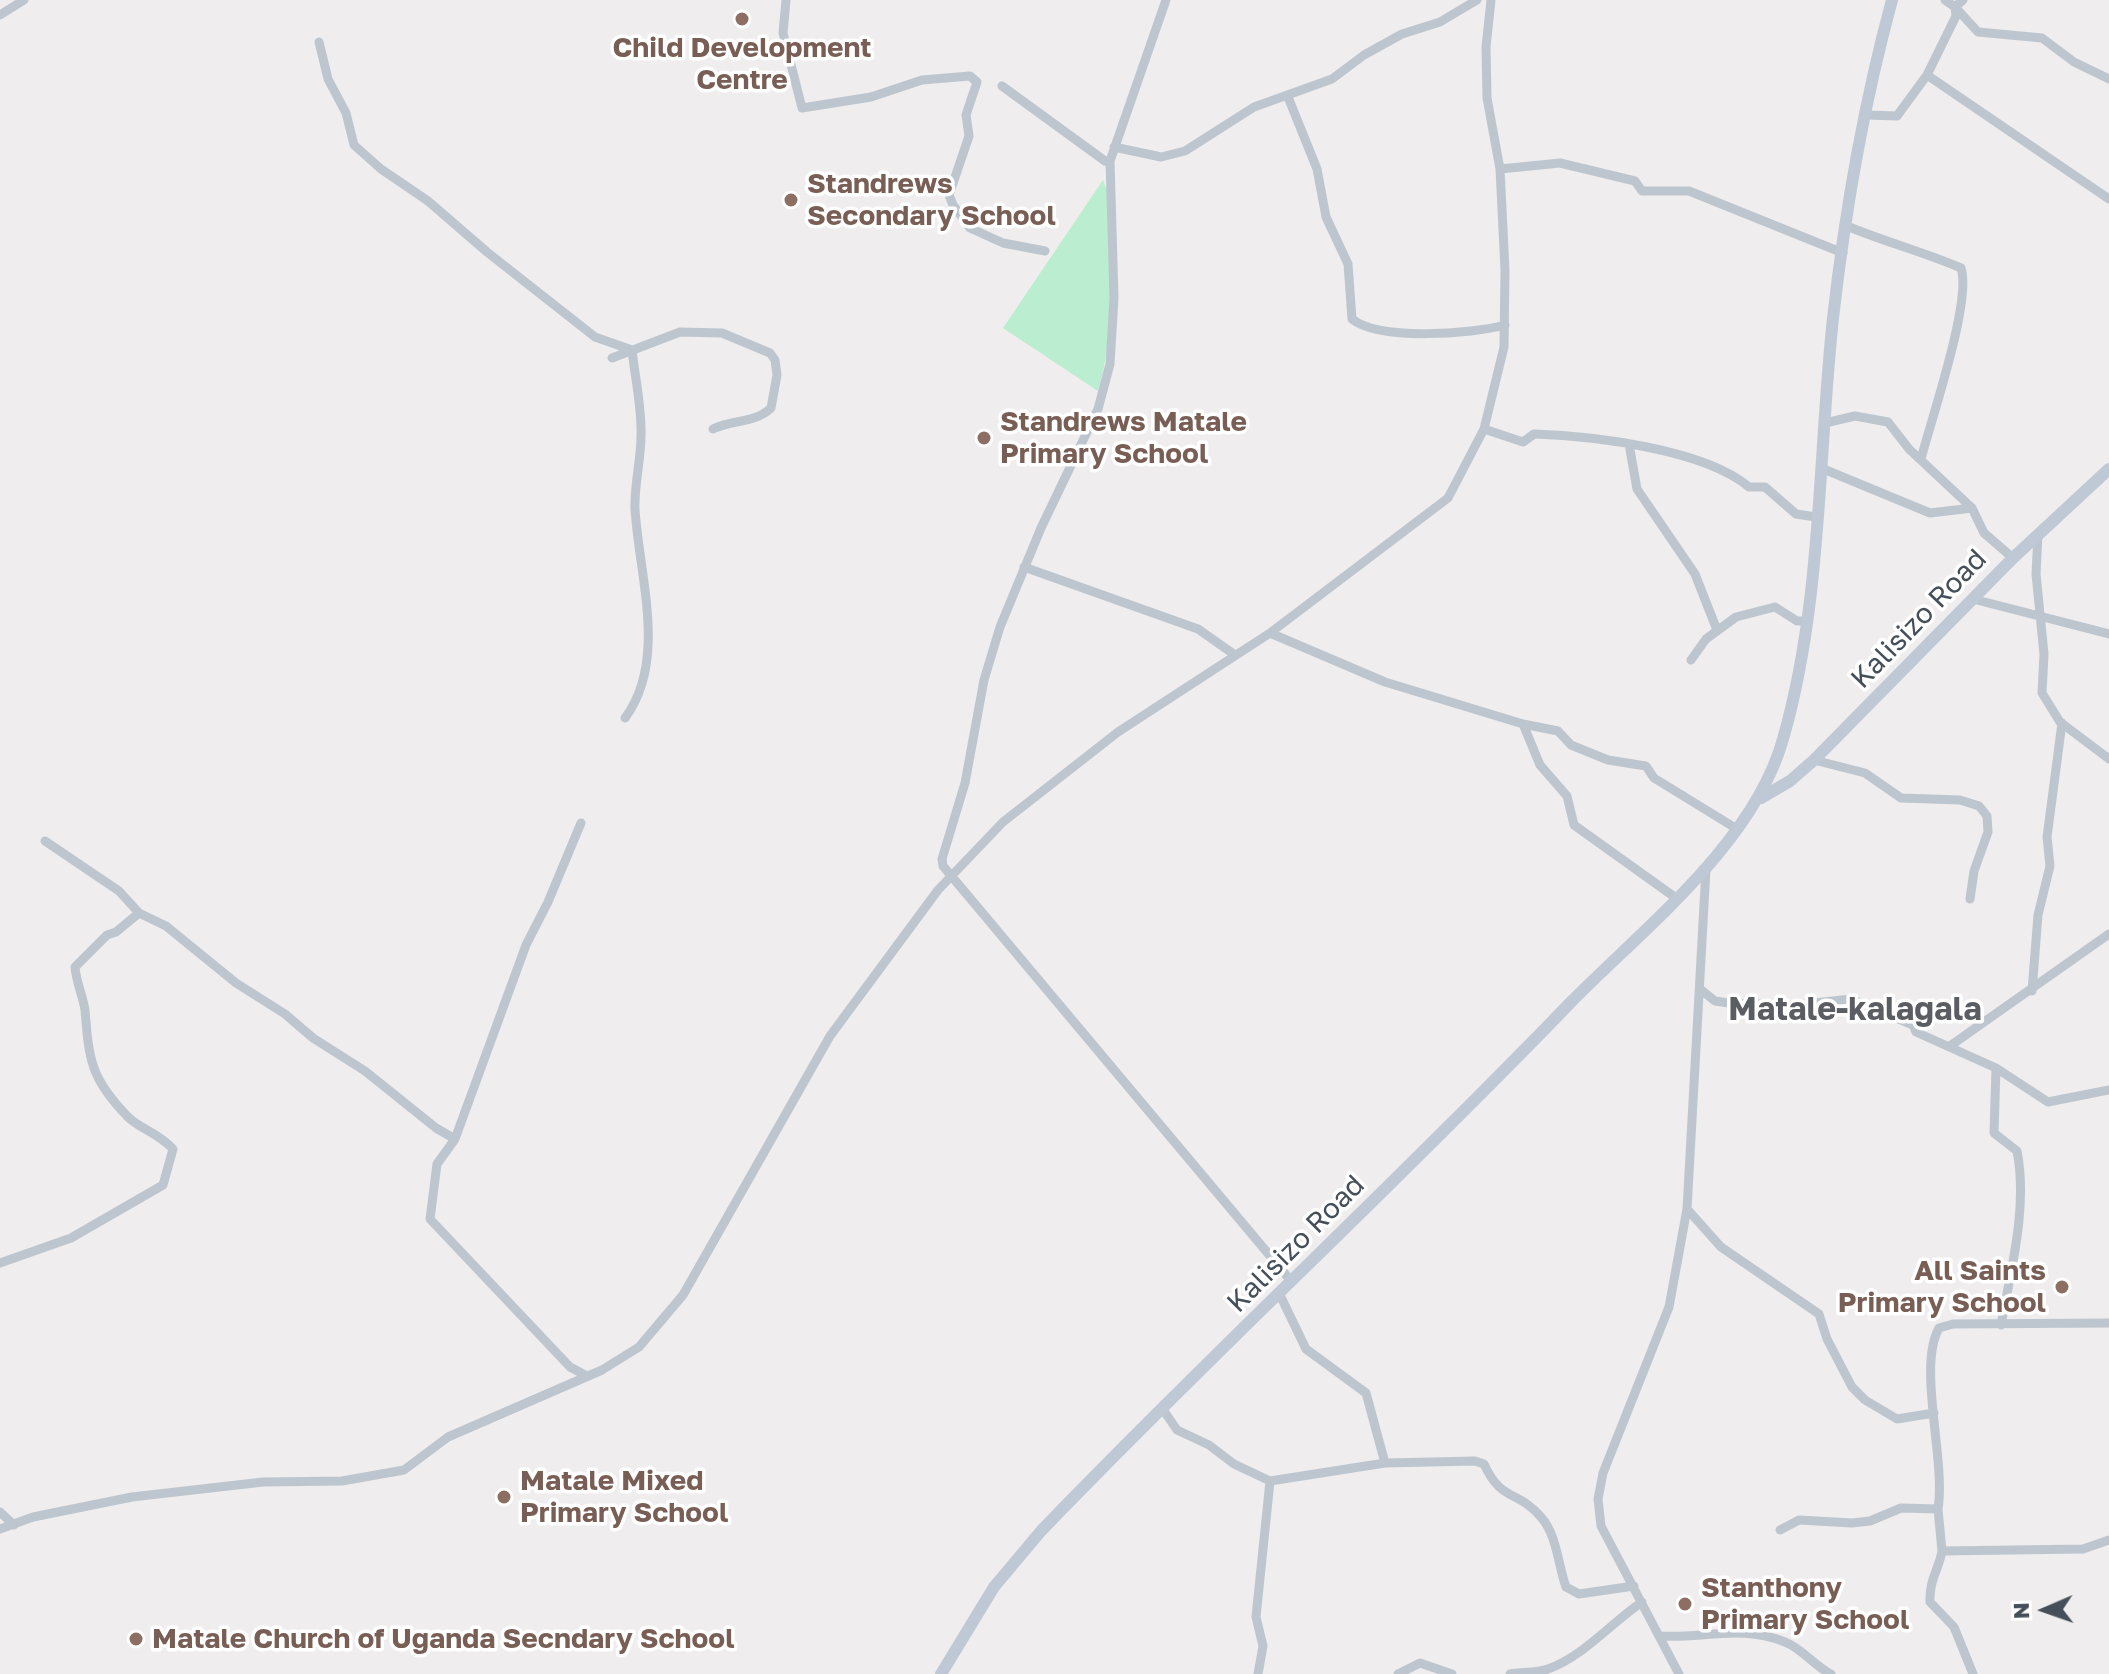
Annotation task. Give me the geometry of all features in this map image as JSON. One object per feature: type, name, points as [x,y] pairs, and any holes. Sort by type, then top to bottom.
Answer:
[{"type":"street","points":[[0,15],[24,0]]},
{"type":"street","points":[[786,0],[783,33],[802,108],[871,97],[922,80],[970,76],[977,82],[966,115],[969,136],[949,195],[953,205],[970,228],[1003,243],[1045,251]]},
{"type":"street","points":[[1166,0],[1114,147],[1110,173],[1114,298],[1110,364],[1098,409],[1024,567],[984,680],[965,783],[942,859],[951,876],[1292,1282]]},
{"type":"street","points":[[1114,147],[1161,157],[1174,156],[1215,134],[1254,107],[1332,79],[1364,55],[1402,34],[1440,22],[1477,0]]},
{"type":"street","points":[[0,1529],[33,1517],[132,1497],[263,1482],[342,1481],[404,1470],[458,1432],[587,1376],[639,1347],[683,1295],[830,1036],[951,876],[1003,822],[1118,732],[1270,633],[1448,498],[1484,429],[1498,374],[1505,325],[1500,169],[1487,98],[1486,47],[1491,0]]},
{"type":"street","points":[[1761,798],[1783,739],[1806,621],[1834,315],[1867,115],[1892,0]]},
{"type":"street","points":[[1945,0],[1959,4],[1978,32],[2042,38],[2074,62],[2109,79]]},
{"type":"street","points":[[1867,115],[1897,116],[1927,75],[1953,24],[1959,4]]},
{"type":"street","points":[[319,42],[328,79],[346,113],[354,145],[595,337],[632,350]]},
{"type":"street","points":[[1927,75],[2109,199]]},
{"type":"street","points":[[1002,86],[1105,161]]},
{"type":"street","points":[[1288,97],[1317,169],[1326,217],[1348,264],[1350,312],[1355,323],[1397,332],[1477,333],[1505,325]]},
{"type":"street","points":[[1500,169],[1560,163],[1635,181],[1642,191],[1689,191],[1843,253]]},
{"type":"street","points":[[1847,226],[1961,268],[1964,276],[1960,309],[1921,459]]},
{"type":"street","points":[[612,358],[680,332],[706,331],[727,335],[770,353],[778,367],[771,408],[756,419],[731,420],[713,429]]},
{"type":"street","points":[[625,718],[643,691],[646,661],[645,569],[635,507],[641,426],[632,350]]},
{"type":"street","points":[[1825,423],[1855,416],[1888,422],[1972,508],[1984,533],[2013,558]]},
{"type":"street","points":[[1484,429],[1523,442],[1534,434],[1645,443],[1735,475],[1749,487],[1765,487],[1796,514],[1816,517]]},
{"type":"street","points":[[1629,444],[1637,489],[1695,574],[1717,630]]},
{"type":"street","points":[[1821,468],[1930,513],[1972,508]]},
{"type":"street","name":"Kalisizo Road","points":[[941,1674],[983,1604],[1013,1562],[1162,1408],[1280,1295],[1676,898],[1761,798],[1790,781],[1814,760],[2013,558],[2109,469]]},
{"type":"street","points":[[2038,534],[2036,574],[2042,693],[2062,723],[2109,759]]},
{"type":"street","points":[[1024,567],[1198,629],[1235,655]]},
{"type":"street","points":[[1973,599],[2109,634]]},
{"type":"street","points":[[1691,660],[1717,630],[1736,617],[1775,607],[1797,621],[1806,621]]},
{"type":"street","points":[[1270,633],[1385,682],[1523,724],[1558,731],[1571,745],[1608,760],[1646,766],[1654,778],[1737,829]]},
{"type":"street","points":[[2032,991],[2038,915],[2050,866],[2047,837],[2062,723]]},
{"type":"street","points":[[1523,724],[1540,765],[1559,782],[1567,796],[1574,825],[1676,898]]},
{"type":"street","points":[[1814,760],[1865,773],[1901,798],[1960,800],[1979,806],[1987,816],[1988,832],[1974,871],[1970,899]]},
{"type":"street","points":[[581,823],[526,945],[455,1139],[437,1164],[430,1219],[570,1367],[587,1376]]},
{"type":"street","points":[[45,841],[119,891],[139,913],[166,926],[236,983],[285,1014],[313,1038],[365,1071],[436,1128],[455,1139]]},
{"type":"street","points":[[1679,1674],[1601,1526],[1598,1499],[1603,1473],[1669,1307],[1687,1209],[1706,865]]},
{"type":"street","points":[[0,1263],[71,1238],[163,1185],[173,1149],[159,1133],[130,1118],[91,1070],[85,1040],[85,1007],[75,967],[107,935],[116,932],[139,913]]},
{"type":"street","points":[[1950,1046],[2109,934]]},
{"type":"street","points":[[1700,989],[1715,1001],[1729,1003],[1796,1005],[1851,999],[1913,1025],[1916,1032],[1996,1068],[2048,1102],[2109,1090]]},
{"type":"street","points":[[1996,1068],[1994,1133],[2017,1151],[2020,1168],[2015,1250],[2001,1325]]},
{"type":"street","points":[[1687,1209],[1721,1247],[1819,1314],[1827,1339],[1852,1387],[1865,1400],[1897,1419],[1934,1413]]},
{"type":"street","points":[[1280,1295],[1306,1349],[1366,1393],[1385,1463]]},
{"type":"street","points":[[1973,1674],[1954,1627],[1930,1602],[1931,1579],[1942,1551],[1938,1509],[1942,1484],[1934,1413],[1932,1340],[1939,1328],[1953,1324],[2109,1323]]},
{"type":"street","points":[[1162,1408],[1177,1430],[1270,1481],[1385,1463],[1475,1461],[1484,1464],[1491,1482],[1504,1494],[1524,1502],[1544,1520],[1566,1587],[1579,1594],[1634,1586]]},
{"type":"street","points":[[1258,1674],[1263,1646],[1256,1617],[1270,1481]]},
{"type":"street","points":[[1780,1530],[1799,1520],[1852,1523],[1870,1521],[1901,1508],[1938,1509]]},
{"type":"street","points":[[0,1512],[14,1525]]},
{"type":"street","points":[[1942,1551],[2083,1549],[2109,1540]]},
{"type":"street","points":[[1510,1674],[1547,1669],[1560,1662],[1597,1640],[1609,1624],[1642,1602]]},
{"type":"street","points":[[1659,1636],[1686,1638],[1727,1631],[1768,1637],[1796,1647],[1831,1674]]},
{"type":"street","points":[[1398,1674],[1420,1663],[1452,1674]]},
{"type":"green space","points":[[1103,180],[1108,193],[1110,318],[1098,391],[1003,328]]},
{"type":"place","name":"Child Development Centre","points":[[742,19]]},
{"type":"place","name":"Standrews Secondary School","points":[[791,200]]},
{"type":"place","name":"Standrews Matale Primary School","points":[[984,438]]},
{"type":"place","name":"All Saints Primary School","points":[[2062,1287]]},
{"type":"place","name":"Matale Mixed Primary School","points":[[504,1497]]},
{"type":"place","name":"Stanthony Primary School","points":[[1685,1604]]},
{"type":"place","name":"Matale Church of Uganda Secndary School","points":[[136,1639]]},
{"type":"district","name":"Matale-kalagala","points":[[1855,1010]]}]
